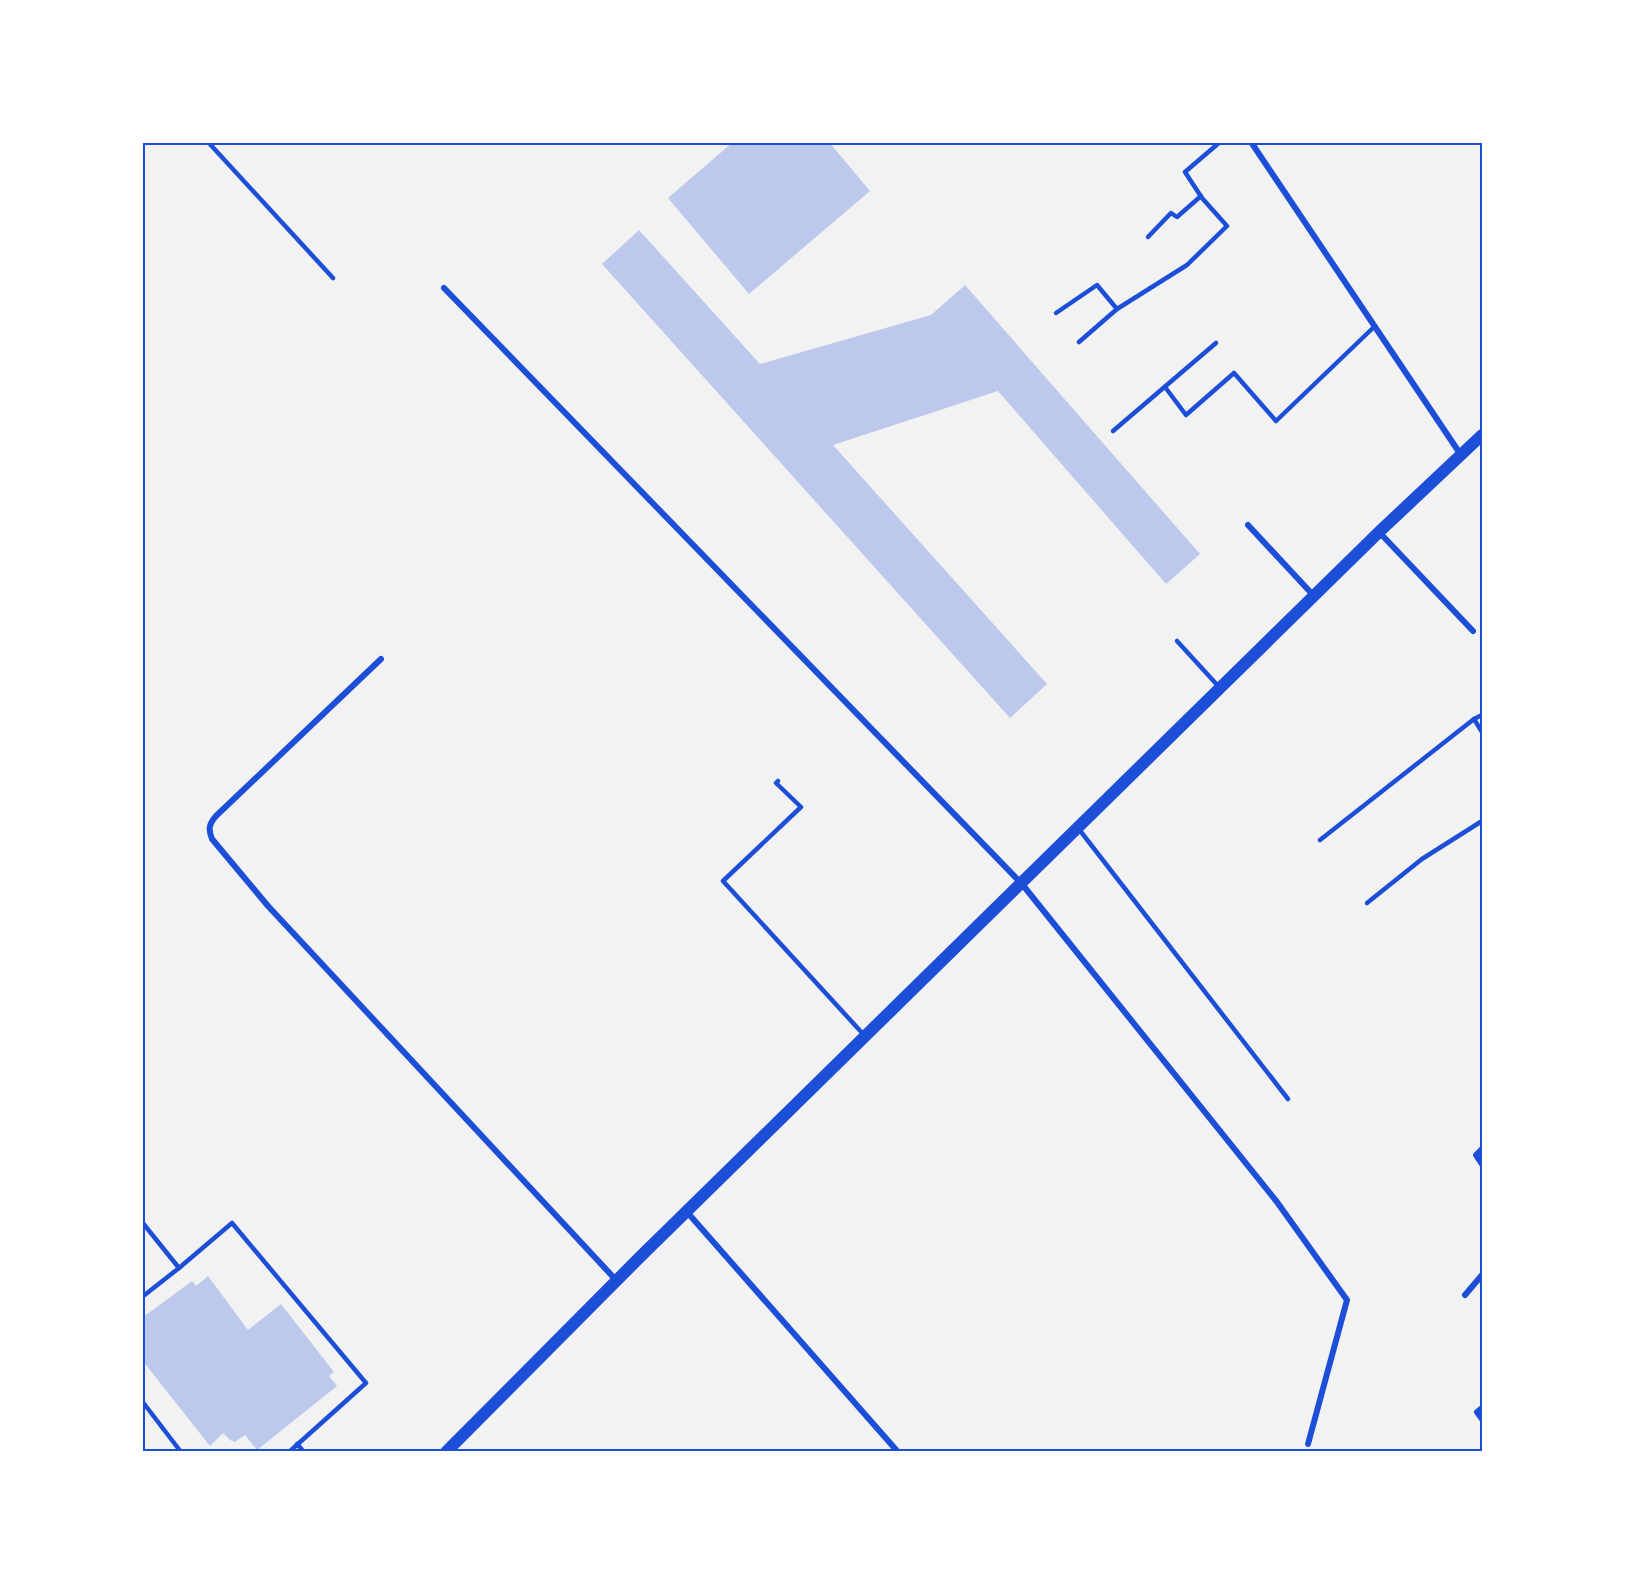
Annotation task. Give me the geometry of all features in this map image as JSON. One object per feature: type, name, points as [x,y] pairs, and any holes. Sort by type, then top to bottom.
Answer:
[{"type":"main road","points":[[446,1452],[617,1280],[1378,532],[1482,435]]},
{"type":"street","points":[[1251,142],[1461,455]]},
{"type":"street","points":[[444,288],[1022,884],[1277,1202],[1347,1300],[1308,1444]]},
{"type":"street","points":[[1248,525],[1314,596]]},
{"type":"street","points":[[1378,532],[1473,631]]},
{"type":"street","points":[[381,658],[216,816],[210,823],[209,831],[220,851],[268,906],[617,1280]]},
{"type":"street","points":[[1482,1149],[1476,1155],[1482,1164]]},
{"type":"street","points":[[687,1212],[898,1452]]},
{"type":"street","points":[[1465,1295],[1482,1275]]},
{"type":"street","points":[[1482,1408],[1477,1412],[1482,1419]]},
{"type":"lane","points":[[208,142],[333,278]]},
{"type":"lane","points":[[1079,342],[1117,309],[1186,265],[1227,226],[1185,172],[1220,142]]},
{"type":"lane","points":[[1148,237],[1171,213],[1177,217],[1202,196]]},
{"type":"lane","points":[[1056,313],[1097,285],[1117,309]]},
{"type":"lane","points":[[1165,387],[1186,415],[1234,373],[1276,421],[1375,326]]},
{"type":"lane","points":[[1113,431],[1216,343]]},
{"type":"lane","points":[[1177,641],[1220,688]]},
{"type":"lane","points":[[1320,840],[1482,715]]},
{"type":"lane","points":[[1474,719],[1482,732]]},
{"type":"lane","points":[[778,781],[776,783],[801,807],[723,881],[866,1037]]},
{"type":"lane","points":[[1367,903],[1422,859],[1482,821]]},
{"type":"lane","points":[[1078,828],[1288,1099]]},
{"type":"lane","points":[[142,1222],[179,1268]]},
{"type":"lane","points":[[142,1297],[232,1223],[366,1383],[289,1452]]},
{"type":"lane","points":[[142,1401],[181,1452]]},
{"type":"lane","points":[[297,1444],[304,1452]]},
{"type":"building","points":[[733,142],[829,142],[870,191],[749,294],[668,198]]},
{"type":"building","points":[[639,230],[760,364],[931,315],[965,285],[1200,554],[1166,584],[998,391],[833,445],[1047,684],[1010,718],[602,264]]},
{"type":"building","points":[[208,1276],[248,1330],[281,1304],[334,1372],[329,1376],[337,1386],[257,1450],[245,1435],[235,1442],[223,1433],[210,1446],[142,1360],[142,1318],[192,1281],[196,1286]]}]
